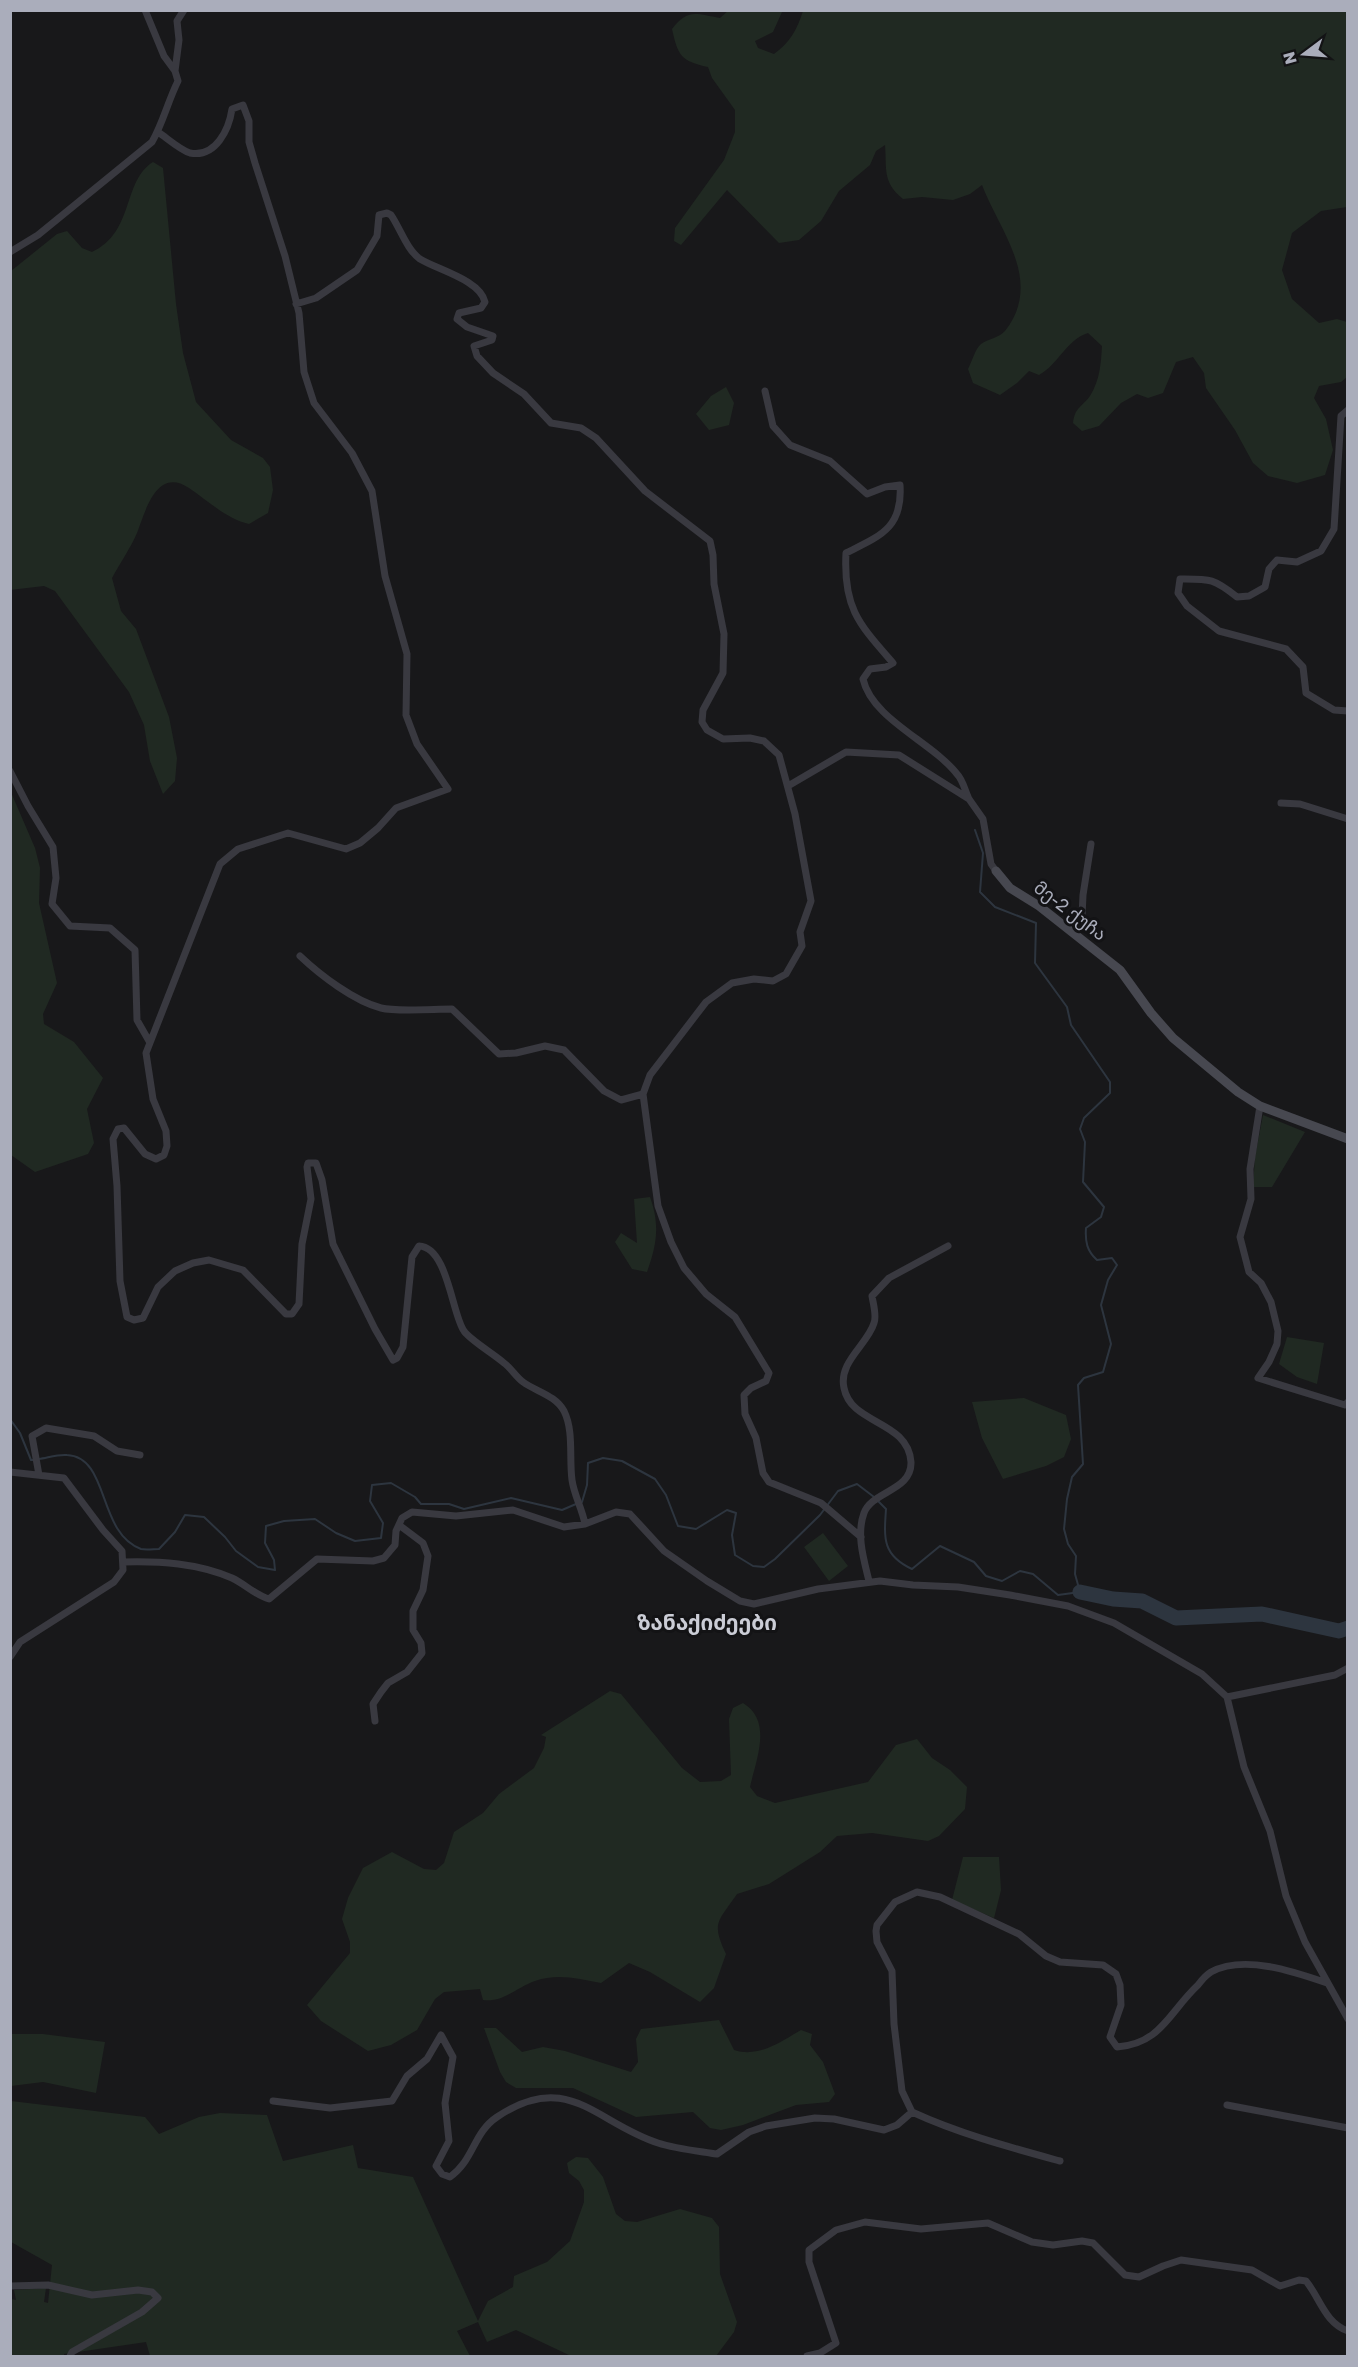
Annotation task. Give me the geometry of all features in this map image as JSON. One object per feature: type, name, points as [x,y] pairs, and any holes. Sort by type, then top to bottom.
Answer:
[{"type":"street","points":[[10,252],[38,235],[152,142],[158,132],[169,98],[178,81],[175,71],[164,56],[145,10]]},
{"type":"street","points":[[175,71],[180,40],[177,21],[184,10]]},
{"type":"street","points":[[158,132],[190,153],[207,152],[218,143],[230,124],[232,109],[243,105],[249,121],[249,142],[285,256],[297,304],[304,372],[314,403],[352,453],[372,491],[385,576],[407,654],[406,715],[417,744],[448,789],[396,808],[360,843],[346,849],[288,833],[238,849],[220,864],[146,1053],[153,1099],[166,1131],[167,1146],[164,1155],[156,1159],[145,1154],[124,1128],[117,1129],[113,1139],[120,1281],[127,1317],[134,1320],[143,1318],[158,1287],[175,1271],[193,1263],[209,1260],[243,1270],[286,1314],[292,1314],[299,1304],[302,1244],[311,1198],[307,1167],[308,1162],[316,1162],[322,1180],[333,1244],[375,1329],[393,1359],[397,1358],[403,1347],[412,1257],[419,1246],[423,1246],[428,1248],[437,1259],[448,1282],[464,1331],[524,1382],[549,1395],[564,1411],[570,1435],[572,1481],[585,1524]]},
{"type":"street","points":[[297,304],[316,298],[357,270],[377,236],[379,215],[383,213],[391,215],[413,253],[420,259],[448,271],[479,290],[485,302],[481,308],[464,310],[459,313],[457,319],[467,327],[493,336],[492,340],[474,346],[477,356],[493,373],[524,394],[551,423],[581,428],[596,438],[645,491],[710,542],[714,584],[724,634],[723,674],[703,710],[702,722],[707,730],[723,739],[750,738],[764,741],[779,755],[788,786],[812,901],[800,932],[801,946],[786,974],[773,981],[754,979],[732,983],[706,1002],[650,1076],[643,1094],[658,1206],[671,1242],[684,1268],[706,1294],[735,1317],[769,1373],[766,1381],[751,1388],[744,1395],[746,1414],[756,1438],[763,1473],[769,1482],[821,1503],[861,1537]]},
{"type":"street","points":[[765,391],[773,426],[790,445],[830,461],[867,494],[885,487],[900,485],[902,500],[896,520],[881,536],[846,553],[845,578],[853,613],[892,663],[886,667],[870,669],[863,679],[866,692],[889,716],[958,774],[969,799]]},
{"type":"street","points":[[1347,410],[1341,416],[1334,529],[1321,551],[1297,562],[1277,560],[1269,569],[1264,587],[1249,596],[1237,597],[1218,582],[1208,579],[1179,579],[1178,593],[1186,606],[1220,631],[1286,649],[1303,668],[1306,693],[1334,710],[1347,711]]},
{"type":"street","name":"მე-2 ქუჩა","points":[[788,786],[846,752],[875,752],[899,755],[969,799],[983,819],[991,864],[1010,888],[1039,906],[1120,970],[1151,1013],[1173,1038],[1222,1080],[1260,1106],[1347,1138]]},
{"type":"street","points":[[10,771],[53,847],[56,878],[52,904],[70,926],[110,928],[135,950],[137,1020],[149,1041]]},
{"type":"street","points":[[1281,803],[1300,804],[1347,819]]},
{"type":"street","points":[[1074,933],[1082,916],[1091,844]]},
{"type":"street","points":[[300,956],[319,974],[345,991],[382,1008],[452,1009],[499,1054],[516,1053],[545,1046],[564,1050],[604,1091],[621,1100],[643,1094]]},
{"type":"street","points":[[1260,1106],[1250,1169],[1251,1199],[1240,1237],[1250,1272],[1261,1283],[1271,1302],[1278,1331],[1269,1362],[1258,1378],[1345,1405],[1347,1402]]},
{"type":"street","points":[[868,1581],[861,1537],[864,1512],[871,1504],[904,1481],[909,1474],[911,1461],[905,1442],[883,1423],[863,1415],[852,1405],[843,1387],[847,1365],[875,1322],[872,1296],[889,1278],[948,1246]]},
{"type":"street","points":[[39,1475],[32,1436],[46,1428],[94,1436],[117,1451],[140,1455]]},
{"type":"street","points":[[10,1473],[64,1478],[103,1530],[122,1551],[123,1562],[123,1570],[114,1582],[20,1642],[10,1657]]},
{"type":"street","points":[[123,1562],[161,1561],[200,1567],[234,1579],[261,1597],[268,1599],[317,1558],[373,1561],[384,1558],[395,1545],[402,1518],[412,1512],[456,1516],[513,1510],[564,1527],[585,1524],[616,1512],[630,1514],[664,1551],[740,1601],[754,1605],[818,1589],[868,1581],[958,1587],[1068,1606],[1114,1623],[1202,1674],[1227,1697],[1244,1767],[1270,1831],[1286,1896],[1305,1942],[1347,2019]]},
{"type":"street","points":[[375,1722],[373,1704],[381,1692],[388,1683],[407,1672],[422,1653],[421,1643],[413,1630],[413,1611],[423,1590],[428,1556],[423,1543],[399,1524]]},
{"type":"street","points":[[1227,1697],[1335,1675],[1347,1668]]},
{"type":"street","points":[[1060,2161],[990,2142],[912,2112],[902,2091],[894,2024],[892,1971],[877,1942],[876,1931],[877,1925],[895,1902],[917,1892],[940,1896],[1019,1934],[1046,1956],[1060,1962],[1103,1965],[1116,1974],[1120,1985],[1121,2005],[1110,2037],[1117,2047],[1146,2041],[1161,2028],[1186,1996],[1210,1972],[1236,1966],[1280,1967],[1328,1983]]},
{"type":"street","points":[[273,2101],[330,2108],[392,2101],[408,2076],[427,2059],[441,2035],[453,2057],[445,2103],[449,2141],[436,2166],[442,2174],[450,2176],[458,2171],[466,2160],[481,2129],[498,2116],[533,2099],[559,2097],[595,2110],[630,2131],[658,2143],[717,2154],[749,2132],[766,2126],[815,2118],[834,2119],[884,2130],[897,2125],[912,2112]]},
{"type":"street","points":[[1227,2105],[1347,2128]]},
{"type":"street","points":[[807,2356],[820,2353],[836,2343],[809,2262],[809,2250],[836,2230],[865,2222],[921,2229],[988,2223],[1032,2242],[1053,2245],[1082,2241],[1093,2243],[1125,2276],[1139,2277],[1181,2260],[1252,2270],[1280,2286],[1299,2280],[1306,2281],[1315,2292],[1327,2316],[1341,2329],[1347,2331]]},
{"type":"street","points":[[10,2286],[48,2285],[92,2295],[138,2290],[152,2292],[158,2298],[142,2312],[72,2352],[70,2356]]},
{"type":"shaded area","points":[[729,10],[782,12],[773,32],[755,41],[758,48],[774,54],[792,35],[803,11],[1347,11],[1347,207],[1321,211],[1292,233],[1282,270],[1292,299],[1319,323],[1337,319],[1347,322],[1347,377],[1341,382],[1319,386],[1314,398],[1326,419],[1333,450],[1325,475],[1297,483],[1268,476],[1253,463],[1235,430],[1206,388],[1204,373],[1193,357],[1176,362],[1163,393],[1148,398],[1137,394],[1121,403],[1099,426],[1082,431],[1073,423],[1074,418],[1077,410],[1090,396],[1096,384],[1102,346],[1088,333],[1080,336],[1068,346],[1052,365],[1039,375],[1029,371],[1000,395],[973,383],[968,369],[977,349],[981,344],[1003,333],[1016,312],[1020,294],[1020,275],[1015,257],[982,185],[970,194],[953,200],[922,197],[903,199],[892,187],[887,175],[885,145],[876,151],[870,165],[839,191],[821,221],[799,240],[779,243],[727,190],[681,245],[674,241],[675,228],[724,160],[735,132],[735,110],[712,78],[708,67],[682,56],[676,45],[672,29],[688,15],[698,14],[720,18]]},
{"type":"shaded area","points":[[153,162],[163,168],[176,304],[183,353],[196,402],[231,440],[263,458],[270,467],[273,490],[268,513],[249,524],[225,514],[189,488],[178,483],[168,483],[160,487],[148,504],[134,539],[112,578],[121,611],[136,629],[169,717],[177,758],[175,781],[163,794],[150,761],[144,725],[129,692],[55,591],[44,586],[10,590],[11,271],[57,234],[67,231],[82,248],[92,252],[106,243],[122,220],[136,181]]},
{"type":"shaded area","points":[[726,387],[734,403],[729,425],[709,430],[696,414],[711,396]]},
{"type":"shaded area","points":[[10,790],[35,848],[40,868],[39,903],[57,983],[43,1014],[44,1024],[74,1042],[103,1078],[87,1109],[94,1143],[88,1154],[35,1172],[11,1155]]},
{"type":"shaded area","points":[[1263,1115],[1305,1132],[1272,1187],[1253,1187],[1255,1157]]},
{"type":"shaded area","points":[[650,1197],[656,1234],[647,1272],[632,1269],[615,1242],[621,1233],[637,1243],[634,1199]]},
{"type":"shaded area","points":[[1287,1337],[1324,1343],[1317,1384],[1297,1377],[1279,1364]]},
{"type":"shaded area","points":[[1024,1398],[1066,1415],[1071,1439],[1064,1457],[1046,1466],[1003,1479],[982,1438],[972,1402]]},
{"type":"shaded area","points":[[823,1533],[848,1566],[829,1581],[804,1547]]},
{"type":"shaded area","points":[[610,1691],[621,1694],[682,1768],[700,1782],[721,1781],[731,1775],[729,1719],[733,1708],[743,1703],[758,1720],[760,1730],[760,1742],[750,1787],[757,1796],[775,1803],[868,1782],[896,1745],[917,1739],[932,1758],[950,1770],[967,1787],[965,1809],[939,1836],[928,1841],[872,1833],[837,1836],[820,1852],[769,1884],[737,1894],[719,1922],[719,1935],[726,1954],[714,1988],[700,2002],[650,1972],[629,1963],[601,1983],[552,1977],[490,2000],[483,2000],[480,1989],[444,1992],[435,1999],[417,2030],[391,2045],[368,2051],[321,2021],[307,2005],[350,1953],[350,1942],[342,1919],[348,1898],[363,1868],[392,1852],[424,1869],[436,1870],[444,1863],[454,1832],[483,1813],[499,1794],[534,1768],[544,1748],[546,1737],[541,1735]]},
{"type":"shaded area","points":[[963,1857],[999,1857],[1001,1890],[994,1918],[952,1900]]},
{"type":"shaded area","points":[[719,2020],[734,2050],[743,2052],[769,2048],[801,2030],[812,2034],[810,2045],[823,2062],[835,2094],[829,2102],[796,2105],[743,2125],[721,2130],[710,2128],[693,2112],[636,2117],[573,2088],[516,2088],[506,2082],[500,2072],[484,2028],[496,2028],[522,2052],[543,2047],[565,2051],[631,2072],[638,2062],[636,2039],[641,2029]]},
{"type":"shaded area","points":[[10,2034],[43,2034],[105,2042],[96,2093],[43,2082],[11,2086]]},
{"type":"shaded area","points":[[11,2101],[145,2117],[159,2134],[199,2117],[220,2113],[267,2115],[283,2161],[353,2145],[358,2168],[413,2177],[478,2321],[488,2301],[513,2287],[514,2276],[547,2262],[570,2241],[584,2202],[584,2190],[579,2181],[569,2173],[567,2163],[576,2157],[588,2158],[603,2177],[616,2214],[625,2221],[637,2222],[680,2209],[712,2218],[719,2227],[720,2274],[737,2322],[734,2332],[716,2356],[571,2356],[516,2330],[487,2342],[478,2322],[457,2331],[470,2356],[150,2356],[146,2342],[64,2354],[64,2356],[11,2356],[11,2299],[16,2300],[14,2290],[46,2288],[44,2302],[48,2303],[52,2265],[11,2242]]},
{"type":"waterway","points":[[878,1501],[886,1509],[885,1537],[890,1552],[902,1564],[912,1569],[940,1546],[974,1562],[986,1576],[1002,1581],[1020,1571],[1033,1574],[1058,1595],[1080,1592],[1075,1574],[1076,1556],[1068,1544],[1064,1529],[1072,1477],[1083,1464],[1078,1385],[1084,1378],[1103,1372],[1111,1344],[1101,1305],[1108,1280],[1117,1265],[1112,1258],[1097,1260],[1087,1246],[1086,1228],[1101,1217],[1104,1207],[1083,1182],[1085,1142],[1080,1129],[1084,1118],[1110,1093],[1110,1082],[1071,1025],[1067,1007],[1035,963],[1036,923],[995,907],[980,892],[983,853],[975,830]]},
{"type":"waterway","points":[[10,1419],[20,1433],[31,1460],[33,1460]]},
{"type":"waterway","points":[[39,1459],[64,1455],[81,1459],[91,1468],[98,1481],[117,1528],[127,1540],[141,1549],[159,1549],[175,1532],[185,1515],[204,1517],[236,1551],[258,1567],[275,1570],[274,1560],[265,1543],[266,1526],[284,1521],[315,1519],[336,1533],[355,1541],[381,1538],[383,1523],[370,1501],[372,1485],[391,1483],[415,1497],[421,1504],[449,1504],[464,1509],[511,1498],[562,1510],[576,1504]]},
{"type":"waterway","points":[[582,1502],[587,1485],[588,1463],[603,1458],[622,1461],[655,1479],[666,1495],[678,1526],[696,1529],[727,1510],[736,1513],[732,1535],[735,1555],[753,1566],[764,1567],[820,1515],[838,1491],[857,1484],[874,1497]]},
{"type":"waterway","points":[[1080,1592],[1113,1599],[1142,1601],[1176,1618],[1262,1614],[1339,1631],[1348,1628]]},
{"type":"district","name":"ზანაქიძეები","points":[[707,1623]]}]
